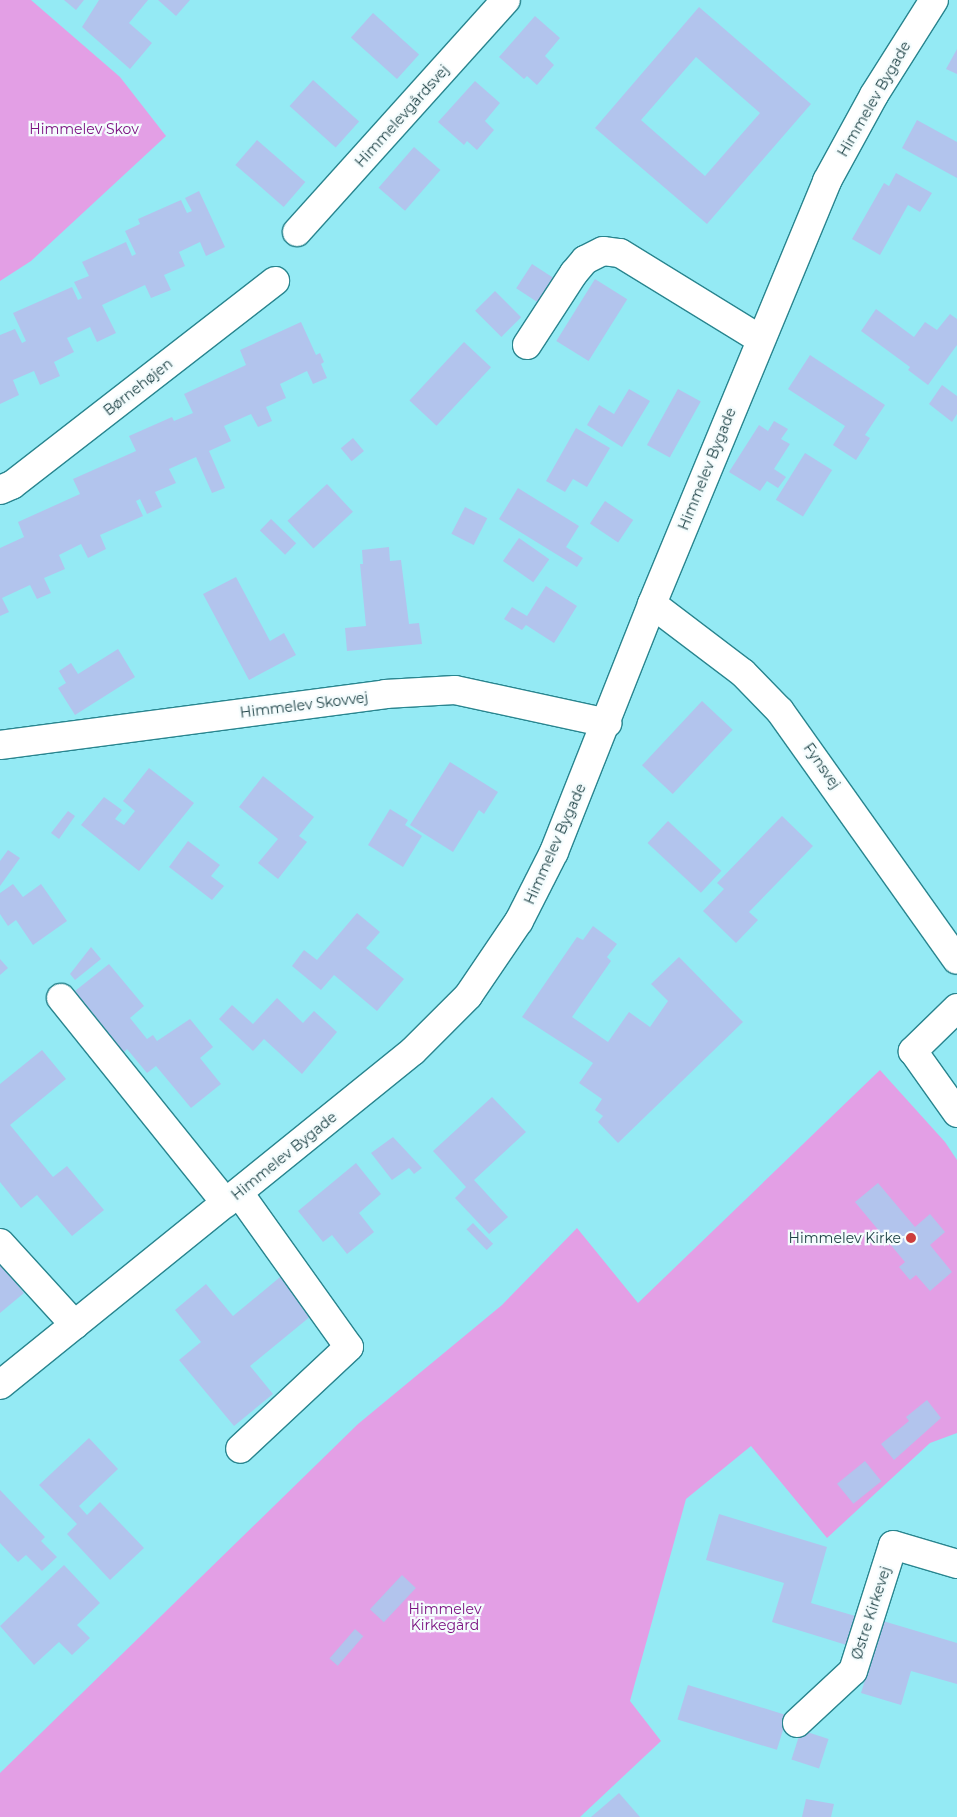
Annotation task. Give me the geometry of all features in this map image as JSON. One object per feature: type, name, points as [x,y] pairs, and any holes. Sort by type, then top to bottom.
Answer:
[{"type":"street","name":"Himmelevgårdsvej","points":[[297,232],[506,0]]},
{"type":"street","name":"Himmelev Bygade","points":[[0,1386],[413,1051],[468,996],[519,921],[548,865],[607,723],[652,604],[760,339],[827,181],[874,95],[934,0]]},
{"type":"street","points":[[526,345],[574,273],[585,260],[603,251],[620,253],[760,339]]},
{"type":"street","name":"Børnehøjen","points":[[0,490],[12,484],[275,281]]},
{"type":"street","name":"Fynsvej","points":[[652,604],[743,673],[780,712],[957,960]]},
{"type":"street","name":"Himmelev Skovvej","points":[[0,745],[385,694],[455,690],[607,723]]},
{"type":"street","points":[[62,998],[232,1198],[350,1347],[240,1448]]},
{"type":"street","points":[[957,1008],[912,1051],[957,1114]]},
{"type":"street","points":[[0,1243],[75,1325]]},
{"type":"street","name":"Østre Kirkevej","points":[[797,1722],[853,1671],[893,1545],[957,1564]]},
{"type":"green space","name":"Himmelev Skov","points":[[0,0],[31,0],[120,77],[166,136],[31,261],[0,281]]},
{"type":"green space","name":"Himmelev Kirkegård","points":[[880,1070],[945,1142],[957,1160],[957,1433],[930,1443],[827,1538],[751,1446],[686,1499],[630,1701],[661,1741],[580,1817],[0,1817],[0,1773],[358,1424],[502,1305],[577,1228],[638,1303]]},
{"type":"building","points":[[64,0],[84,0],[76,10]]},
{"type":"building","points":[[99,0],[148,0],[129,23],[152,43],[130,69],[82,27]]},
{"type":"building","points":[[158,0],[190,0],[176,16]]},
{"type":"building","points":[[699,7],[811,104],[707,224],[595,128]],"holes":[[[696,57],[760,113],[705,176],[641,120]]]},
{"type":"building","points":[[373,13],[419,54],[397,79],[351,38]]},
{"type":"building","points":[[535,16],[560,38],[545,56],[554,65],[537,85],[527,76],[524,79],[499,57]]},
{"type":"building","points":[[957,49],[957,74],[946,69]]},
{"type":"building","points":[[313,80],[359,121],[336,147],[290,106]]},
{"type":"building","points":[[475,81],[500,103],[485,121],[494,130],[477,150],[467,141],[464,145],[438,122]]},
{"type":"building","points":[[917,120],[957,142],[957,178],[902,148]]},
{"type":"building","points":[[257,140],[305,182],[284,207],[235,165]]},
{"type":"building","points":[[414,147],[440,170],[405,211],[379,188]]},
{"type":"building","points":[[896,173],[932,193],[920,212],[908,205],[880,255],[852,239],[884,183],[889,186]]},
{"type":"building","points":[[199,191],[225,247],[206,256],[200,242],[179,252],[185,266],[164,275],[171,290],[151,298],[145,285],[102,305],[116,333],[97,342],[90,327],[67,338],[74,352],[54,362],[60,376],[40,385],[34,371],[13,380],[19,395],[0,404],[0,335],[15,329],[22,343],[26,341],[13,313],[72,287],[78,300],[82,298],[74,282],[89,276],[82,262],[126,242],[132,256],[136,254],[125,231],[140,224],[138,219],[181,200],[187,213],[192,211],[185,198]]},
{"type":"building","points":[[532,264],[561,283],[546,307],[516,288]]},
{"type":"building","points":[[595,279],[627,299],[589,361],[556,341]]},
{"type":"building","points":[[495,291],[521,317],[501,337],[475,311]]},
{"type":"building","points":[[876,309],[914,337],[925,322],[937,330],[950,314],[957,319],[957,345],[928,385],[908,370],[910,367],[861,331]]},
{"type":"building","points":[[301,322],[316,355],[320,353],[324,362],[321,364],[327,378],[313,384],[307,371],[280,384],[286,398],[266,407],[272,421],[258,427],[251,414],[224,426],[231,441],[209,451],[225,488],[212,493],[196,457],[169,469],[176,483],[155,492],[162,507],[147,514],[140,499],[136,501],[143,516],[100,535],[106,549],[88,558],[81,544],[59,555],[65,569],[44,578],[51,593],[37,599],[30,585],[2,598],[9,612],[0,616],[0,548],[24,537],[18,522],[80,494],[73,479],[136,451],[129,436],[172,417],[174,421],[193,413],[184,394],[246,365],[240,350]]},
{"type":"building","points":[[464,342],[491,367],[437,426],[409,401]]},
{"type":"building","points":[[810,355],[885,405],[865,435],[870,438],[856,460],[833,445],[845,426],[788,389]]},
{"type":"building","points":[[942,385],[957,396],[957,414],[952,422],[929,404]]},
{"type":"building","points":[[629,389],[650,401],[622,447],[587,425],[599,405],[614,414]]},
{"type":"building","points":[[678,389],[701,402],[670,458],[647,445]]},
{"type":"building","points":[[774,421],[788,429],[781,439],[790,444],[774,469],[786,477],[778,488],[767,481],[760,491],[729,472],[759,425],[768,431]]},
{"type":"building","points":[[576,428],[610,448],[587,487],[573,479],[565,492],[546,481]]},
{"type":"building","points":[[353,438],[364,451],[352,461],[341,448]]},
{"type":"building","points":[[805,453],[832,470],[803,517],[776,500]]},
{"type":"building","points":[[327,484],[353,512],[313,549],[288,521]]},
{"type":"building","points":[[518,488],[579,526],[566,547],[583,558],[577,567],[499,519]]},
{"type":"building","points":[[605,501],[633,520],[618,542],[590,523]]},
{"type":"building","points":[[465,507],[487,518],[474,545],[451,534]]},
{"type":"building","points":[[271,519],[296,543],[285,555],[260,531]]},
{"type":"building","points":[[519,538],[549,559],[533,582],[503,561]]},
{"type":"building","points":[[389,547],[390,561],[401,560],[409,624],[419,623],[422,644],[347,651],[345,628],[366,626],[360,564],[363,564],[362,550]]},
{"type":"building","points":[[236,577],[270,641],[284,633],[296,655],[249,680],[203,594]]},
{"type":"building","points":[[546,586],[577,606],[554,643],[526,625],[522,630],[504,619],[512,607],[527,616]]},
{"type":"building","points":[[118,649],[135,677],[75,715],[58,688],[66,683],[59,671],[71,663],[78,674]]},
{"type":"building","points":[[702,701],[733,730],[673,794],[642,765]]},
{"type":"building","points":[[450,762],[498,792],[484,814],[479,810],[453,852],[410,825]]},
{"type":"building","points":[[149,768],[194,803],[139,871],[81,825],[104,797],[122,810],[115,819],[124,825],[135,811],[123,801]]},
{"type":"building","points":[[263,776],[314,817],[299,836],[307,842],[278,879],[258,863],[278,839],[239,807]]},
{"type":"building","points":[[390,809],[408,820],[405,825],[422,836],[403,867],[368,845]]},
{"type":"building","points":[[68,811],[75,816],[59,839],[51,833]]},
{"type":"building","points":[[782,816],[813,846],[749,912],[758,920],[736,943],[703,911],[724,889],[717,883]]},
{"type":"building","points":[[668,821],[721,871],[701,893],[648,843]]},
{"type":"building","points":[[188,841],[220,865],[211,876],[224,886],[212,900],[169,867]]},
{"type":"building","points":[[8,850],[20,858],[0,886],[0,861]]},
{"type":"building","points":[[13,884],[23,897],[41,884],[67,921],[33,945],[16,920],[8,926],[0,914],[0,893]]},
{"type":"building","points":[[357,913],[380,932],[366,948],[404,979],[377,1011],[334,975],[321,990],[292,966],[304,950],[317,960]]},
{"type":"building","points":[[593,926],[617,944],[607,957],[611,961],[572,1017],[608,1042],[629,1012],[650,1027],[668,1001],[651,984],[679,957],[743,1022],[618,1143],[598,1122],[603,1116],[595,1110],[602,1099],[579,1083],[593,1063],[522,1017],[577,937],[583,940]]},
{"type":"building","points":[[91,947],[101,959],[75,980],[70,974]]},
{"type":"building","points":[[0,959],[8,968],[0,975]]},
{"type":"building","points":[[109,964],[144,1006],[130,1018],[147,1039],[153,1035],[157,1041],[190,1019],[213,1047],[200,1058],[221,1084],[191,1108],[156,1066],[147,1073],[127,1049],[115,1062],[99,1042],[109,1034],[75,991]]},
{"type":"building","points":[[277,998],[303,1023],[314,1011],[337,1032],[302,1074],[264,1039],[253,1051],[219,1019],[232,1005],[253,1024]]},
{"type":"building","points":[[42,1050],[66,1079],[10,1125],[53,1177],[67,1166],[104,1210],[72,1236],[37,1195],[21,1208],[0,1182],[0,1084]]},
{"type":"building","points":[[492,1097],[526,1132],[474,1180],[508,1217],[489,1234],[455,1198],[466,1187],[433,1151]]},
{"type":"building","points":[[393,1137],[422,1168],[414,1174],[409,1168],[392,1180],[371,1153]]},
{"type":"building","points":[[356,1163],[381,1194],[359,1213],[374,1232],[347,1254],[332,1235],[323,1242],[298,1211]]},
{"type":"building","name":"Himmelev Kirke","points":[[878,1183],[915,1227],[930,1214],[945,1232],[930,1245],[952,1272],[930,1291],[916,1275],[910,1280],[899,1267],[905,1262],[855,1202]]},
{"type":"building","points":[[473,1223],[493,1244],[487,1250],[467,1229]]},
{"type":"building","points":[[0,1263],[24,1293],[0,1313]]},
{"type":"building","points":[[285,1273],[317,1311],[250,1366],[273,1394],[234,1426],[179,1360],[201,1342],[175,1310],[206,1284],[233,1316]]},
{"type":"building","points":[[927,1400],[941,1418],[894,1460],[881,1444],[909,1421],[906,1417]]},
{"type":"building","points":[[89,1438],[118,1469],[79,1506],[87,1515],[100,1502],[144,1548],[110,1580],[67,1534],[77,1524],[39,1485]]},
{"type":"building","points":[[865,1461],[881,1481],[853,1504],[837,1484]]},
{"type":"building","points":[[0,1490],[45,1537],[41,1541],[57,1557],[42,1571],[26,1555],[18,1562],[0,1543]]},
{"type":"building","points":[[719,1514],[827,1547],[811,1603],[862,1618],[853,1647],[772,1622],[784,1583],[706,1560]]},
{"type":"building","points":[[64,1565],[100,1603],[77,1625],[90,1638],[72,1655],[59,1642],[34,1665],[0,1626]]},
{"type":"building","points":[[402,1575],[416,1588],[384,1622],[370,1609]]},
{"type":"building","points":[[883,1621],[957,1643],[957,1684],[911,1671],[901,1705],[861,1693]]},
{"type":"building","points":[[355,1629],[363,1636],[338,1666],[329,1658]]},
{"type":"building","points":[[688,1685],[787,1715],[777,1750],[677,1719]]},
{"type":"building","points":[[801,1730],[829,1739],[819,1768],[791,1759]]},
{"type":"building","points":[[619,1793],[640,1817],[591,1817]]},
{"type":"building","points":[[806,1799],[834,1804],[831,1817],[802,1817]]},
{"type":"place","name":"Himmelev Kirke","points":[[911,1238]]}]
